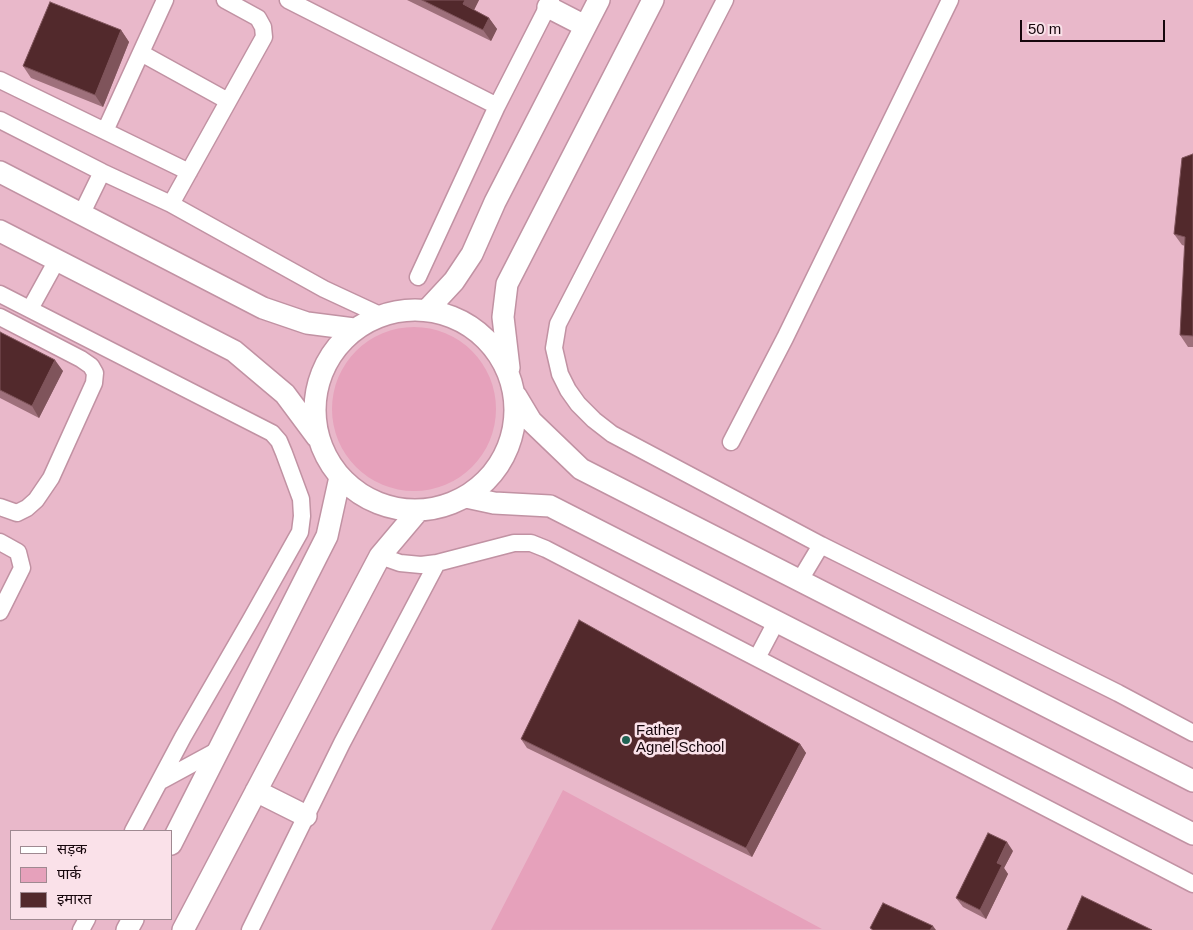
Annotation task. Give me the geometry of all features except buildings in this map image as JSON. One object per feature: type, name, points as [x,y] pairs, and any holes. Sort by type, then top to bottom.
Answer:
[{"type":"street","points":[[105,131],[165,0]]},
{"type":"street","points":[[171,204],[264,37],[263,27],[258,18],[225,0]]},
{"type":"street","points":[[288,0],[497,106]]},
{"type":"street","points":[[428,309],[454,281],[472,254],[495,202],[599,0]]},
{"type":"street","points":[[653,0],[507,284],[503,317],[509,368],[516,396],[530,421],[581,470],[1193,781]]},
{"type":"street","points":[[725,0],[558,324],[554,348],[560,374],[568,390],[578,404],[612,434],[821,545],[1118,693],[1193,733]]},
{"type":"street","points":[[731,442],[785,338],[950,0]]},
{"type":"street","points":[[418,277],[497,106],[549,4],[585,26]]},
{"type":"street","points":[[141,53],[228,101]]},
{"type":"street","points":[[0,80],[189,172]]},
{"type":"street","points":[[0,120],[102,172],[171,204],[324,289],[380,315]]},
{"type":"street","points":[[0,172],[264,308],[307,323],[354,329]]},
{"type":"street","points":[[82,213],[102,172]]},
{"type":"street","points":[[0,231],[234,351],[285,394],[319,440],[327,459],[340,477],[375,502],[418,511],[442,507],[466,498],[496,471],[514,436],[516,396]]},
{"type":"street","points":[[30,309],[57,260]]},
{"type":"street","points":[[0,294],[272,432],[279,441],[301,499],[302,516],[300,532],[158,782],[134,830]]},
{"type":"street","points":[[319,440],[314,409],[319,379],[333,352],[354,329],[380,315],[405,309],[428,309],[476,328],[509,368]]},
{"type":"street","points":[[0,317],[81,359],[91,366],[95,373],[94,382],[51,478],[36,500],[27,508],[17,513],[0,507]]},
{"type":"street","points":[[172,842],[326,536],[340,477]]},
{"type":"street","points":[[466,498],[550,506],[1193,834]]},
{"type":"street","points":[[184,930],[380,556],[418,511]]},
{"type":"street","points":[[0,542],[18,552],[22,568],[0,612]]},
{"type":"street","points":[[380,556],[400,563],[421,565],[437,564],[514,544],[531,544],[546,549],[1193,884]]},
{"type":"street","points":[[800,580],[821,545]]},
{"type":"street","points":[[250,930],[342,743],[437,564]]},
{"type":"street","points":[[757,658],[776,622]]},
{"type":"street","points":[[158,782],[218,750]]},
{"type":"street","points":[[256,791],[306,816]]},
{"type":"green space","points":[[414,327],[438,331],[459,341],[472,351],[482,364],[492,385],[496,409],[492,433],[482,454],[472,467],[459,477],[438,487],[414,491],[390,487],[369,477],[356,467],[346,454],[336,433],[332,409],[336,385],[346,364],[356,351],[369,341],[390,331]]},
{"type":"green space","points":[[563,790],[822,929],[491,930]]},
{"type":"place","name":"Father Agnel School","points":[[626,740]]}]
